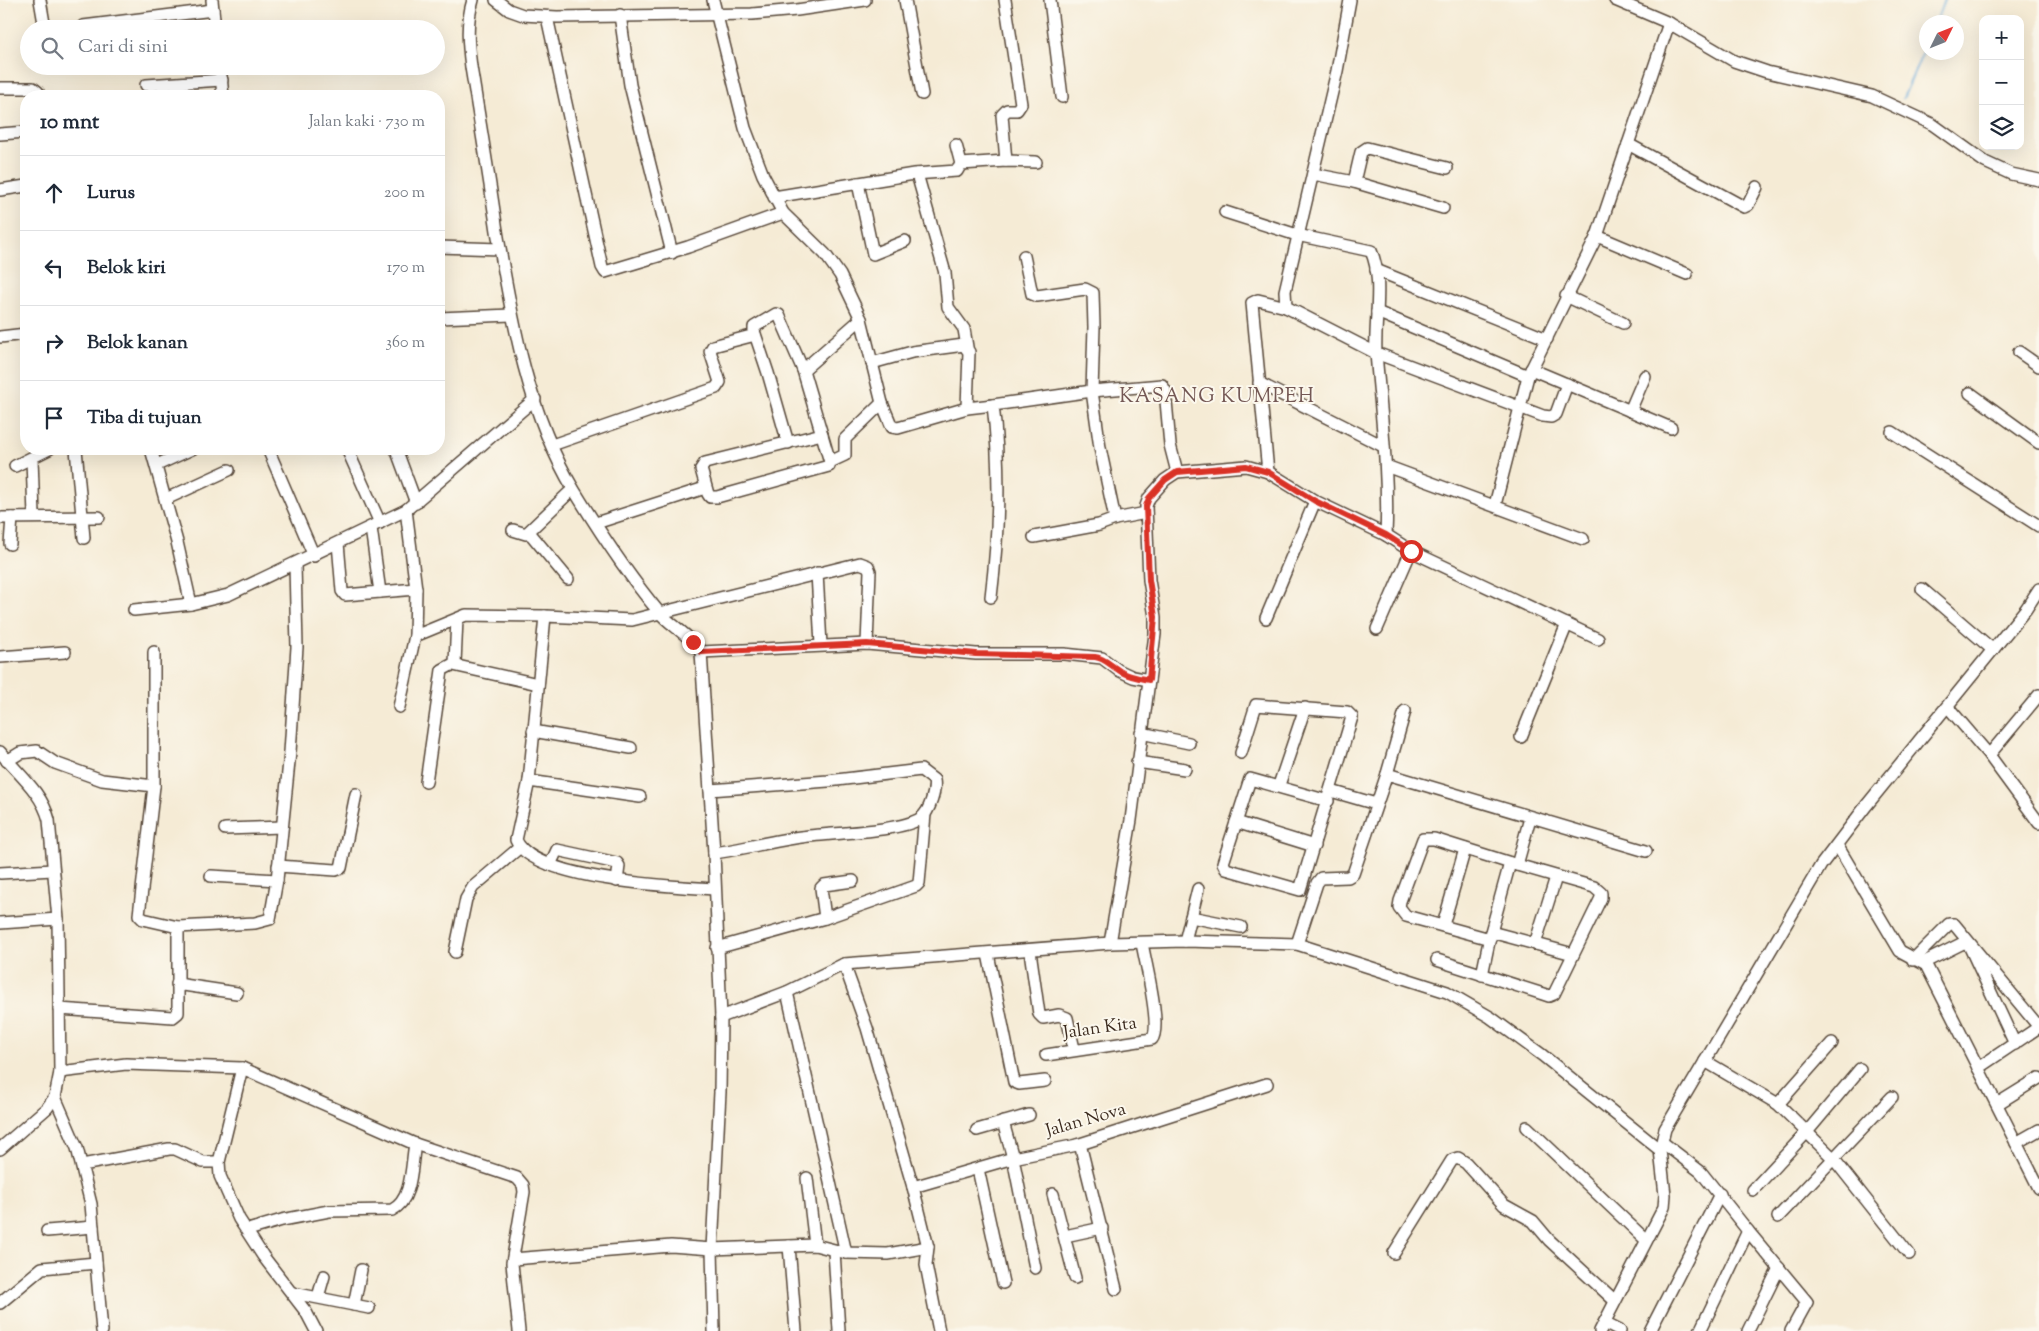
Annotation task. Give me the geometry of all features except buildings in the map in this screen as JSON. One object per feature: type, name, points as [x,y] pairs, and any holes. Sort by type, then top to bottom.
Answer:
[{"type":"street","points":[[40,0],[43,20]]},
{"type":"street","points":[[473,0],[468,17],[468,42],[510,315],[535,399],[552,445],[573,489],[659,612],[678,628],[701,652],[714,853],[721,1017],[720,1092],[712,1248],[714,1331]]},
{"type":"street","points":[[496,0],[509,10],[524,15],[547,17],[715,14],[863,0]]},
{"type":"street","points":[[713,0],[745,128],[774,197],[783,213],[825,254],[840,275],[861,320],[882,402],[892,427],[898,428],[967,408],[1092,391],[1162,385],[1165,390],[1170,445],[1177,472]]},
{"type":"street","points":[[905,0],[922,94]]},
{"type":"street","points":[[1005,0],[1021,104],[1017,110],[1007,110],[1002,114],[1006,161]]},
{"type":"street","points":[[1050,0],[1062,97]]},
{"type":"street","points":[[1286,307],[1285,291],[1313,174],[1350,0]]},
{"type":"street","points":[[1615,0],[1669,23],[1734,61],[1767,72],[1872,96],[1932,124],[1985,162],[2011,174],[2039,180]]},
{"type":"street","points":[[120,20],[212,5],[214,20]]},
{"type":"street","points":[[620,16],[630,85],[672,252]]},
{"type":"street","points":[[547,17],[603,270],[608,273],[783,213]]},
{"type":"street","points":[[1495,505],[1529,372],[1547,339],[1596,236],[1669,23]]},
{"type":"street","points":[[221,75],[222,90]]},
{"type":"street","points":[[146,85],[222,80]]},
{"type":"street","points":[[0,88],[33,88],[36,90]]},
{"type":"street","points":[[0,134],[20,132]]},
{"type":"street","points":[[1628,144],[1744,207],[1748,205],[1757,186]]},
{"type":"street","points":[[774,197],[917,174],[957,171],[961,164],[956,145]]},
{"type":"street","points":[[1354,182],[1361,152],[1366,148],[1447,168]]},
{"type":"street","points":[[961,164],[1006,161],[1036,162]]},
{"type":"street","points":[[917,174],[945,273],[948,308],[964,329],[969,352],[967,408]]},
{"type":"street","points":[[1313,174],[1354,182],[1443,208]]},
{"type":"street","points":[[858,183],[873,254],[905,241]]},
{"type":"street","points":[[0,190],[20,187]]},
{"type":"street","points":[[1225,212],[1297,235],[1365,248],[1371,251],[1376,270],[1376,353],[1379,369],[1383,446],[1386,466],[1386,535]]},
{"type":"street","points":[[1596,236],[1687,274]]},
{"type":"street","points":[[445,247],[500,249]]},
{"type":"street","points":[[1024,256],[1032,294],[1036,296],[1085,289],[1093,293],[1092,391],[1100,448],[1115,519]]},
{"type":"street","points":[[1376,270],[1547,339]]},
{"type":"street","points":[[1566,296],[1622,323]]},
{"type":"street","points":[[1268,472],[1252,303],[1258,300],[1286,307],[1376,353],[1548,417],[1556,414],[1567,384]]},
{"type":"street","points":[[1377,312],[1529,372],[1567,384],[1671,428]]},
{"type":"street","points":[[788,443],[768,373],[754,334],[754,327],[776,314],[779,315],[804,370],[830,462]]},
{"type":"street","points":[[445,318],[510,315]]},
{"type":"street","points":[[804,370],[861,320]]},
{"type":"street","points":[[552,445],[716,388],[720,382],[710,351],[713,346],[754,334]]},
{"type":"street","points":[[0,337],[20,335]]},
{"type":"street","points":[[872,363],[912,352],[964,345],[967,347]]},
{"type":"street","points":[[2019,352],[2039,366]]},
{"type":"street","points":[[1630,411],[1645,376]]},
{"type":"street","points":[[1259,384],[1383,446]]},
{"type":"street","points":[[1970,393],[2039,443]]},
{"type":"street","points":[[134,610],[191,604],[228,595],[314,556],[406,510],[416,504],[473,451],[535,399]]},
{"type":"street","points":[[822,434],[705,463],[701,468],[705,488],[710,497],[717,497],[828,467],[830,462],[845,455],[845,439],[882,402]]},
{"type":"street","points":[[991,598],[998,544],[999,457],[993,404]]},
{"type":"street","points":[[1892,432],[2039,526]]},
{"type":"street","points":[[15,466],[37,455]]},
{"type":"street","points":[[77,455],[84,538]]},
{"type":"street","points":[[154,455],[191,604]]},
{"type":"street","points":[[157,465],[179,455]]},
{"type":"street","points":[[271,455],[314,556]]},
{"type":"street","points":[[349,455],[376,525],[380,592]]},
{"type":"street","points":[[398,455],[416,504]]},
{"type":"street","points":[[32,458],[34,516]]},
{"type":"street","points":[[1110,943],[1131,820],[1155,617],[1149,580],[1146,513],[1149,498],[1165,480],[1177,472],[1240,465],[1268,472],[1315,501],[1386,535],[1411,551],[1598,639]]},
{"type":"street","points":[[1386,466],[1583,539]]},
{"type":"street","points":[[166,499],[229,470]]},
{"type":"street","points":[[596,523],[705,488]]},
{"type":"street","points":[[513,530],[521,534],[529,532],[573,489]]},
{"type":"street","points":[[1266,618],[1315,501]]},
{"type":"street","points":[[399,707],[415,636],[416,589],[406,510]]},
{"type":"street","points":[[1034,537],[1099,525],[1115,519],[1146,513]]},
{"type":"street","points":[[10,544],[6,518],[34,516],[100,517]]},
{"type":"street","points":[[529,532],[568,578]]},
{"type":"street","points":[[338,543],[343,593],[345,595],[416,589]]},
{"type":"street","points":[[1377,629],[1411,551]]},
{"type":"street","points":[[415,636],[466,616],[545,616],[632,620],[860,563],[868,566],[870,600],[867,644]]},
{"type":"street","points":[[154,652],[154,786],[139,914],[143,919],[178,927],[255,923],[270,919],[277,880],[297,647],[295,565]]},
{"type":"street","points":[[817,573],[821,645]]},
{"type":"street","points":[[1922,589],[1994,650]]},
{"type":"street","points":[[1620,1331],[1602,1327],[1614,1300],[1664,1207],[1665,1194],[1660,1146],[1665,1129],[1821,865],[1896,768],[1994,650],[2039,589]]},
{"type":"street","points":[[545,616],[529,781],[516,840],[519,848],[534,859],[550,865],[617,881],[715,889]]},
{"type":"street","points":[[453,665],[455,663],[457,619]]},
{"type":"street","points":[[1520,737],[1567,624]]},
{"type":"street","points":[[701,652],[867,644],[976,654],[1095,657],[1102,658],[1118,670],[1133,677],[1149,680]]},
{"type":"street","points":[[0,656],[65,652]]},
{"type":"street","points":[[426,782],[442,670],[453,665],[538,684]]},
{"type":"street","points":[[1989,754],[2039,695]]},
{"type":"street","points":[[1241,754],[1256,705],[1347,712],[1352,717],[1330,796],[1302,887],[1297,890],[1223,866],[1250,779],[1330,796],[1376,804]]},
{"type":"street","points":[[1948,707],[1989,754],[2039,823]]},
{"type":"street","points":[[1278,785],[1305,708]]},
{"type":"street","points":[[1297,944],[1317,883],[1321,878],[1348,877],[1353,874],[1387,774],[1405,711]]},
{"type":"street","points":[[533,731],[631,748]]},
{"type":"street","points":[[1141,733],[1189,743]]},
{"type":"street","points":[[4,756],[37,751],[55,763],[102,780],[154,786]]},
{"type":"street","points":[[0,1149],[46,1108],[55,1097],[60,1072],[58,918],[47,810],[33,787],[4,756]]},
{"type":"street","points":[[1137,762],[1185,769]]},
{"type":"street","points":[[710,790],[828,781],[921,770],[934,780],[935,788],[925,814],[920,883],[825,918],[717,948]]},
{"type":"street","points":[[1387,774],[1646,851]]},
{"type":"street","points":[[529,781],[640,798]]},
{"type":"street","points":[[278,866],[336,870],[341,868],[356,794]]},
{"type":"street","points":[[714,853],[752,848],[800,837],[865,830],[911,822],[925,814]]},
{"type":"street","points":[[1482,975],[1490,936],[1530,818]]},
{"type":"street","points":[[1236,822],[1314,846]]},
{"type":"street","points":[[225,829],[282,827]]},
{"type":"street","points":[[1437,960],[1549,996],[1559,988],[1573,954],[1601,898],[1601,893],[1594,888],[1434,839],[1423,839],[1400,901],[1399,907],[1406,916],[1573,954]]},
{"type":"street","points":[[1837,845],[1900,951],[1930,971],[2016,1144],[2038,1183]]},
{"type":"street","points":[[455,952],[466,899],[474,887],[519,848]]},
{"type":"street","points":[[1443,925],[1465,849]]},
{"type":"street","points":[[550,865],[557,850],[617,863],[619,866],[617,881]]},
{"type":"street","points":[[0,873],[53,870]]},
{"type":"street","points":[[211,876],[277,880]]},
{"type":"street","points":[[1534,944],[1556,877]]},
{"type":"street","points":[[825,918],[821,888],[853,881]]},
{"type":"street","points":[[1185,941],[1198,889]]},
{"type":"street","points":[[1191,917],[1241,926]]},
{"type":"street","points":[[0,923],[58,918]]},
{"type":"street","points":[[1918,962],[1949,924],[1958,928],[2039,1027],[1978,1068]]},
{"type":"street","points":[[59,1009],[173,1017],[178,1013],[178,927]]},
{"type":"street","points":[[721,1017],[787,992],[844,964],[1110,943],[1185,941],[1297,944],[1375,968],[1456,997],[1490,1017],[1660,1146],[1701,1172],[1807,1302],[1791,1331]]},
{"type":"street","points":[[1918,962],[1967,941]]},
{"type":"street","points":[[1967,941],[2015,1044]]},
{"type":"street","name":"Jalan Kita","points":[[1046,1054],[1152,1039],[1154,1037],[1155,1023],[1142,943]]},
{"type":"street","points":[[1030,950],[1039,1014],[1043,1018],[1059,1015],[1067,1018],[1074,1049]]},
{"type":"street","points":[[988,954],[1014,1082],[1019,1084],[1045,1081]]},
{"type":"street","points":[[844,964],[867,1028],[913,1188],[928,1247],[926,1265],[939,1331]]},
{"type":"street","points":[[178,984],[236,993]]},
{"type":"street","points":[[787,992],[840,1252],[839,1331]]},
{"type":"street","points":[[1778,1104],[1832,1043]]},
{"type":"street","points":[[1705,1060],[1778,1104],[1833,1158],[1909,1254]]},
{"type":"street","points":[[60,1072],[126,1064],[242,1068],[415,1144],[518,1178],[523,1185],[513,1259],[520,1331]]},
{"type":"street","points":[[242,1068],[219,1162],[220,1176],[228,1199],[267,1262],[293,1292],[316,1331]]},
{"type":"street","points":[[1753,1190],[1807,1132],[1860,1069]]},
{"type":"street","points":[[1997,1104],[2039,1078]]},
{"type":"street","name":"Jalan Nova","points":[[913,1188],[1013,1158],[1077,1145],[1267,1084]]},
{"type":"street","points":[[55,1097],[82,1165],[92,1204],[102,1331]]},
{"type":"street","points":[[1778,1217],[1892,1097]]},
{"type":"street","points":[[976,1130],[1029,1115]]},
{"type":"street","points":[[1003,1122],[1013,1158],[1035,1268]]},
{"type":"street","points":[[1527,1127],[1646,1240]]},
{"type":"street","points":[[2016,1144],[2039,1130]]},
{"type":"street","points":[[248,1230],[282,1220],[328,1211],[392,1210],[400,1206],[406,1198],[415,1144]]},
{"type":"street","points":[[1077,1145],[1082,1148],[1116,1289]]},
{"type":"street","points":[[82,1165],[169,1149],[175,1149],[203,1162],[219,1162]]},
{"type":"street","points":[[1394,1253],[1452,1160],[1458,1158],[1466,1163],[1504,1205],[1533,1221],[1549,1240],[1614,1300]]},
{"type":"street","points":[[978,1169],[1003,1283]]},
{"type":"street","points":[[807,1178],[815,1245]]},
{"type":"street","points":[[1054,1194],[1075,1278]]},
{"type":"street","points":[[1650,1331],[1720,1194]]},
{"type":"street","points":[[48,1230],[93,1227]]},
{"type":"street","points":[[1065,1236],[1102,1228]]},
{"type":"street","points":[[1700,1331],[1748,1231]]},
{"type":"street","points":[[513,1259],[670,1246],[712,1248],[815,1245],[840,1252],[888,1254],[928,1247]]},
{"type":"street","points":[[789,1246],[796,1331]]},
{"type":"street","points":[[0,1303],[42,1268],[96,1262]]},
{"type":"street","points":[[1748,1331],[1779,1268]]},
{"type":"street","points":[[354,1305],[361,1270]]},
{"type":"street","points":[[318,1297],[324,1276]]},
{"type":"street","points":[[293,1292],[369,1308]]},
{"type":"waterway","points":[[1939,15],[1944,0]]},
{"type":"waterway","points":[[1903,98],[1920,60]]},
{"type":"district","name":"KASANG KUMPEH","points":[[1217,397]]},
{"type":"route","points":[[693,642],[701,652],[867,644],[976,654],[1064,654],[1102,658],[1118,670],[1133,677],[1149,680],[1155,634],[1155,617],[1149,580],[1146,506],[1149,498],[1165,480],[1177,472],[1240,465],[1268,472],[1315,501],[1386,535],[1411,551]]}]
